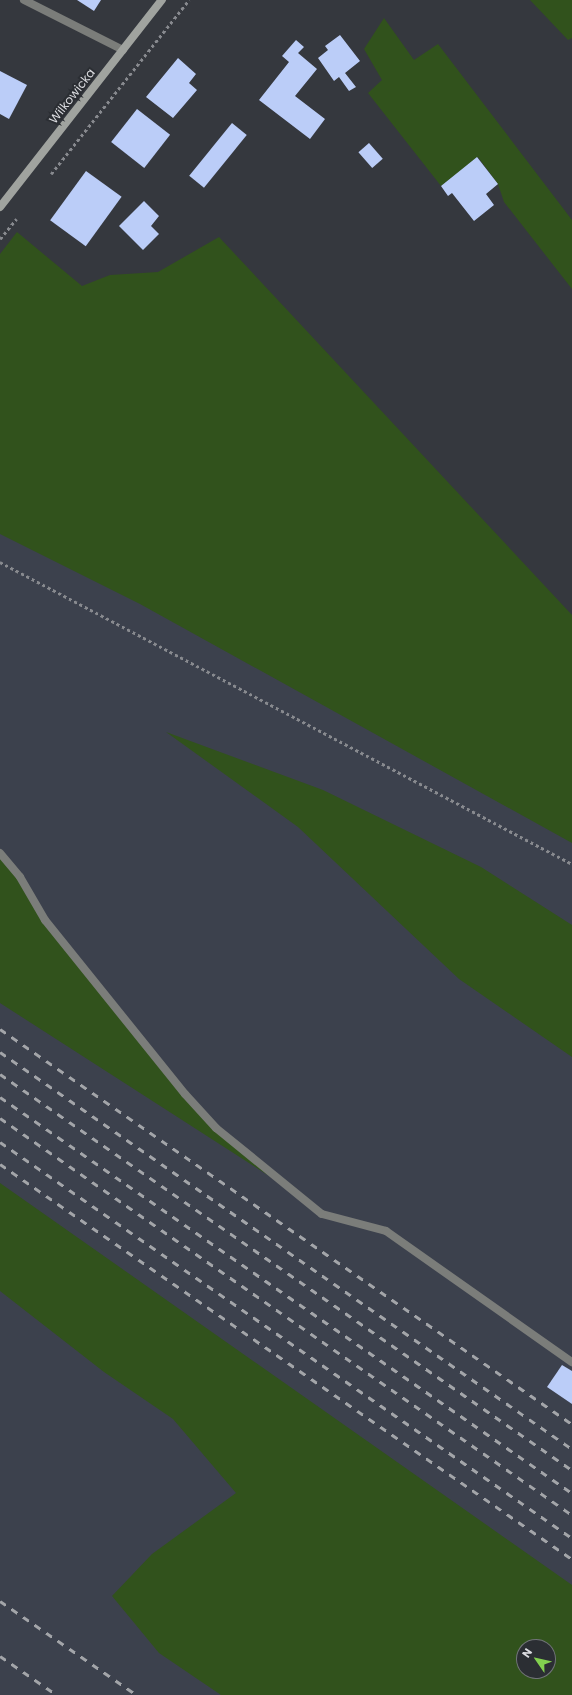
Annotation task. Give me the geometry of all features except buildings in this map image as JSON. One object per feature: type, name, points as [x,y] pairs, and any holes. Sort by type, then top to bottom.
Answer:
[{"type":"main road","name":"Wilkowicka","points":[[0,208],[162,0]]},
{"type":"street","points":[[24,0],[123,50]]},
{"type":"street","points":[[0,853],[20,876],[45,920],[185,1094],[216,1128],[322,1214],[386,1231],[572,1362]]},
{"type":"path","points":[[48,178],[189,0]]},
{"type":"path","points":[[0,239],[19,214]]},
{"type":"path","points":[[0,562],[572,864]]},
{"type":"shaded area","points":[[0,485],[572,802],[572,1695],[0,1695]]},
{"type":"green space","points":[[530,0],[572,0],[572,38],[568,40]]},
{"type":"green space","points":[[384,18],[414,60],[438,44],[572,220],[572,289],[504,202],[498,184],[478,157],[441,186],[368,93],[382,80],[364,49]]},
{"type":"green space","points":[[17,232],[82,286],[110,275],[158,272],[219,237],[572,615],[572,843],[140,604],[0,534],[0,254]]},
{"type":"green space","points":[[166,732],[323,790],[481,867],[572,925],[572,1057],[459,979],[298,827]]},
{"type":"green space","points":[[0,853],[45,920],[216,1128],[291,1190],[0,1003]]},
{"type":"green space","points":[[0,1183],[572,1585],[572,1695],[221,1695],[159,1653],[112,1596],[152,1554],[236,1493],[173,1419],[104,1372],[0,1291]]},
{"type":"railway","points":[[0,1029],[572,1424]]},
{"type":"railway","points":[[0,1052],[572,1449]]},
{"type":"railway","points":[[0,1074],[572,1470]]},
{"type":"railway","points":[[0,1097],[572,1493]]},
{"type":"railway","points":[[0,1118],[572,1515]]},
{"type":"railway","points":[[0,1142],[572,1538]]},
{"type":"railway","points":[[0,1164],[572,1559]]},
{"type":"railway","points":[[0,1601],[137,1695]]},
{"type":"railway","points":[[0,1656],[57,1695]]}]
